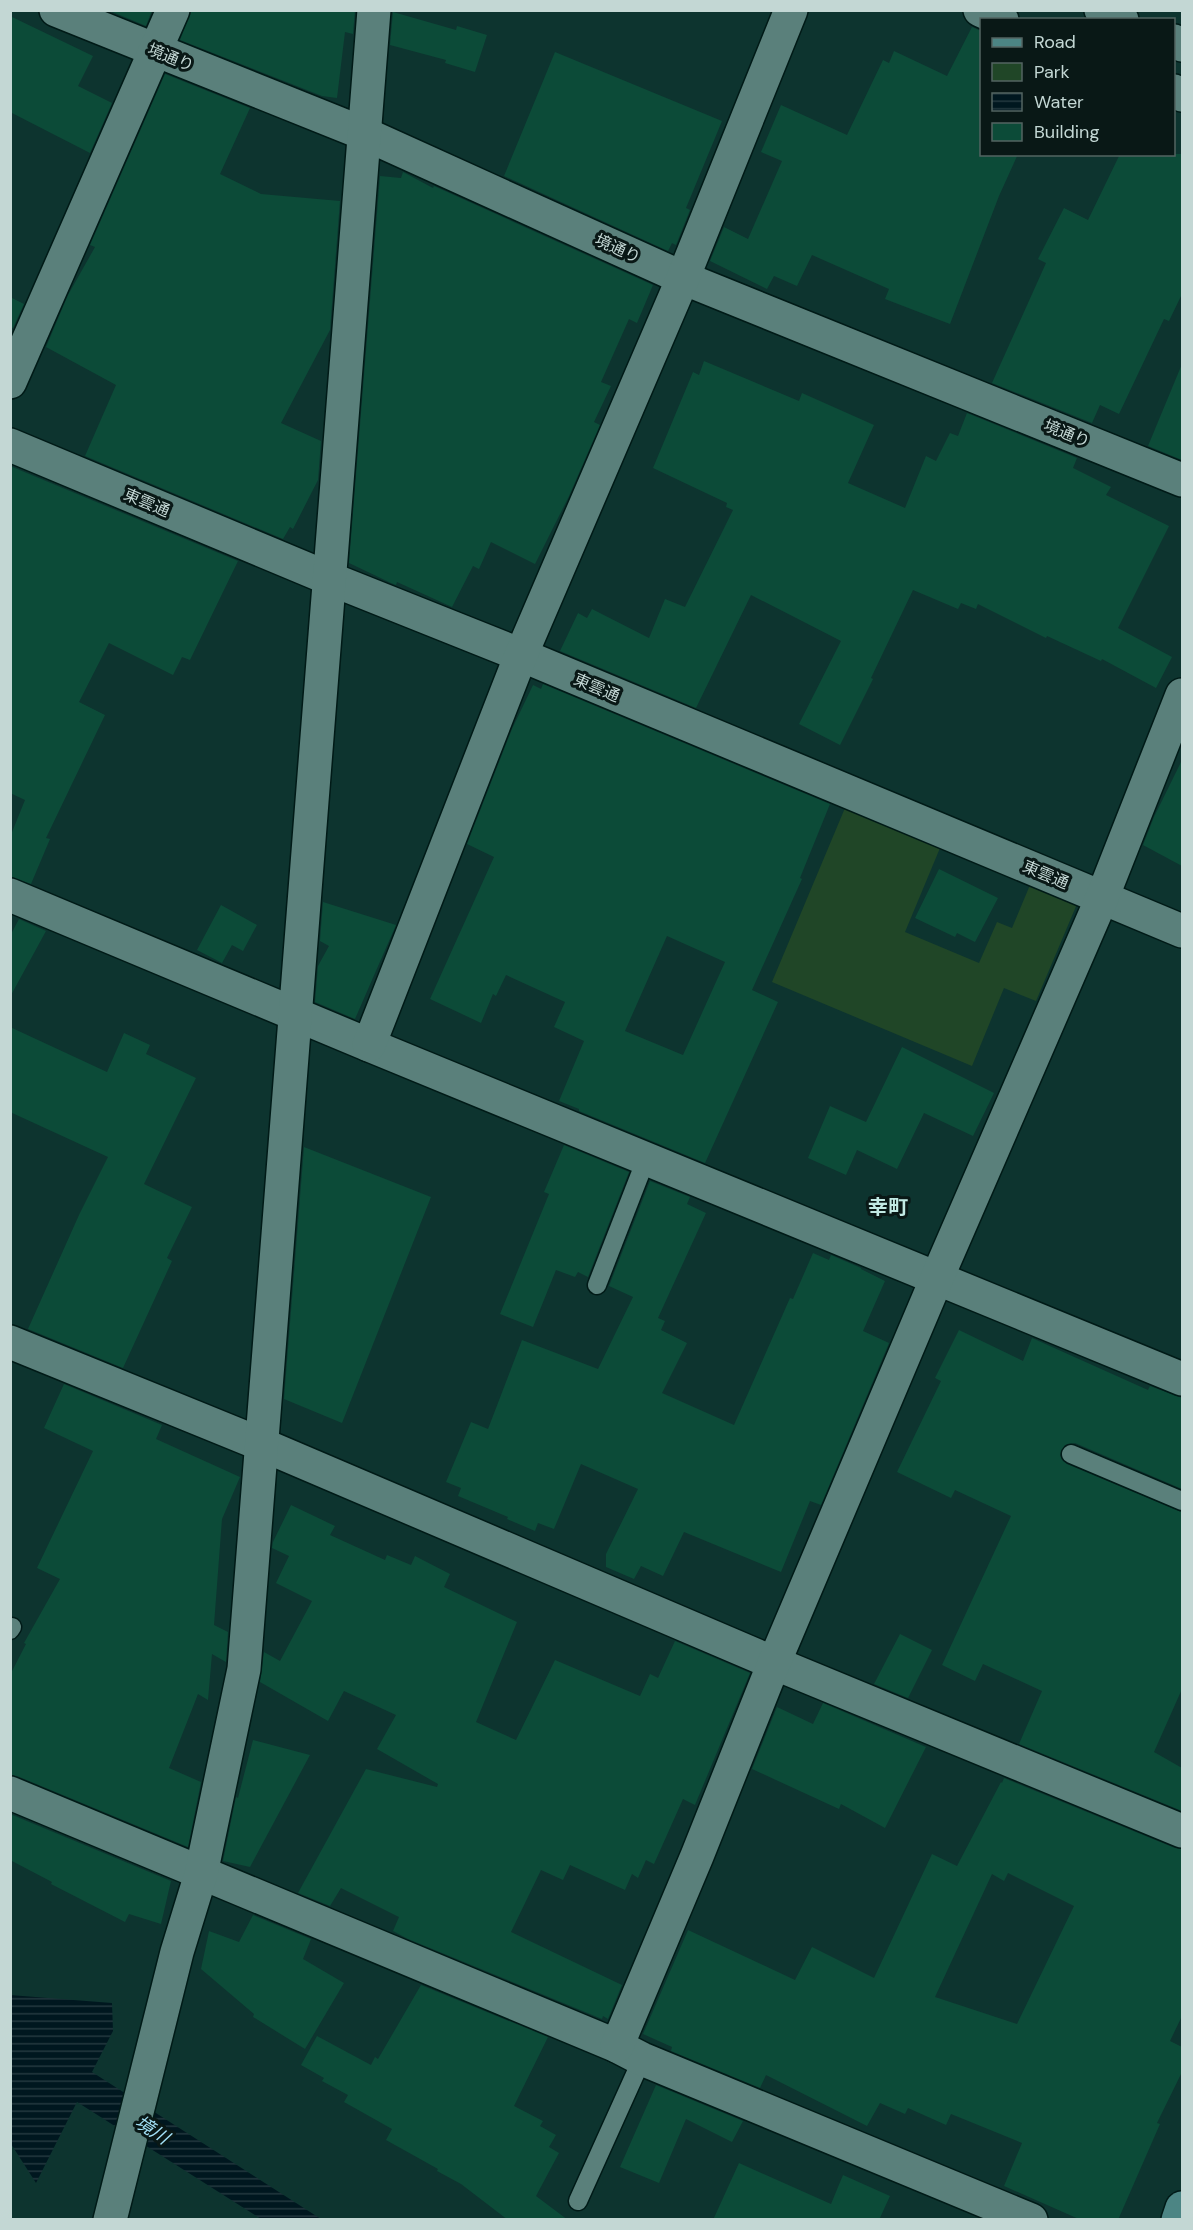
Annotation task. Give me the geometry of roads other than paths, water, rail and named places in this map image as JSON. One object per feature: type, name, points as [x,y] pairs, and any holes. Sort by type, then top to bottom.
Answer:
[{"type":"main road","points":[[1178,2220],[1182,2208]]},
{"type":"street","name":"境通り","points":[[56,10],[365,134],[683,278],[1182,480]]},
{"type":"street","points":[[10,382],[173,10]]},
{"type":"street","points":[[110,2220],[177,1952],[201,1874],[244,1668],[374,10]]},
{"type":"street","points":[[369,1045],[521,655],[683,278],[791,10]]},
{"type":"street","points":[[980,10],[998,18]]},
{"type":"street","points":[[1101,10],[1118,18]]},
{"type":"street","name":"東雲通","points":[[10,445],[328,578],[521,655],[1182,932]]},
{"type":"street","points":[[629,2053],[697,1856],[774,1663],[937,1278],[1102,898],[1182,695]]},
{"type":"street","points":[[10,895],[1182,1379]]},
{"type":"street","points":[[10,1342],[263,1445],[774,1663],[1182,1831]]},
{"type":"street","points":[[10,1793],[1030,2220]]},
{"type":"lane","points":[[597,1285],[646,1159]]},
{"type":"lane","points":[[1071,1454],[1182,1501]]},
{"type":"lane","points":[[578,2201],[629,2053]]},
{"type":"water","name":"境川","points":[[10,1995],[112,2003],[113,2031],[92,2072],[321,2219],[261,2219],[77,2102],[36,2183],[11,2144]]},
{"type":"district","name":"幸町","points":[[888,1207]]}]
